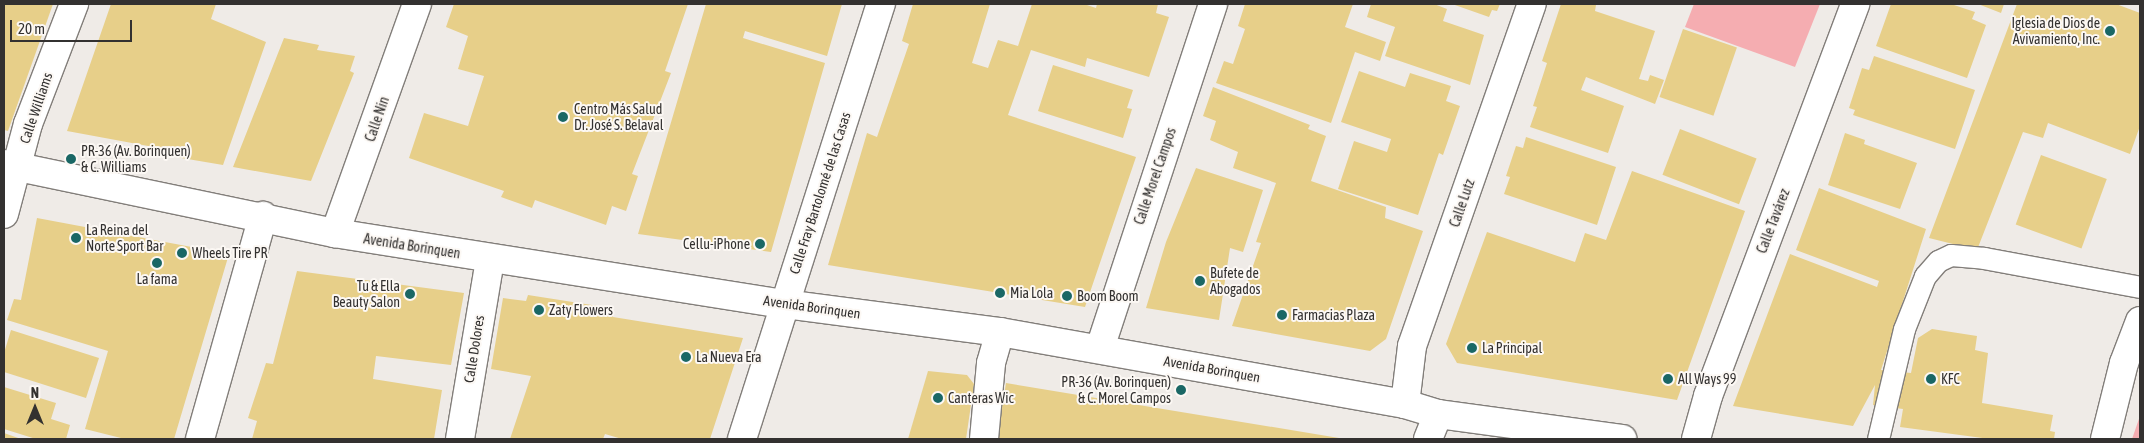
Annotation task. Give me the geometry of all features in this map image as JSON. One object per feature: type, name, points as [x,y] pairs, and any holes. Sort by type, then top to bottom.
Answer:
[{"type":"street","name":"Calle Williams","points":[[4,214],[10,164],[28,124],[74,4]]},
{"type":"street","name":"Calle Nin","points":[[335,234],[417,4]]},
{"type":"street","name":"Calle Fray Bartolomé de las Casas","points":[[742,439],[882,4]]},
{"type":"street","name":"Calle Morel Campos","points":[[1100,348],[1213,4]]},
{"type":"street","name":"Calle Lutz","points":[[1404,404],[1412,346],[1532,4]]},
{"type":"street","name":"Calle Tavárez","points":[[1696,439],[1708,396],[1855,4]]},
{"type":"street","name":"Avenida Borinquen","points":[[10,164],[262,216],[335,234],[784,304],[1000,332],[1100,348],[1404,404],[1438,414],[1622,439]]},
{"type":"street","points":[[200,439],[262,216]]},
{"type":"street","name":"Calle Dolores","points":[[460,439],[490,259]]},
{"type":"street","points":[[2105,439],[2124,363],[2140,321]]},
{"type":"street","points":[[984,439],[991,363],[1000,332]]},
{"type":"street","points":[[1428,439],[1438,414]]},
{"type":"lane","points":[[1878,439],[1904,329],[1925,276],[1938,260],[1951,255],[1984,258],[2140,287]]},
{"type":"shaded area","points":[[1694,4],[1820,4],[1795,67],[1685,27]]},
{"type":"shaded area","points":[[2140,416],[2140,439],[2132,439]]},
{"type":"building","points":[[4,4],[53,4],[8,131],[4,130]]},
{"type":"building","points":[[111,4],[216,4],[211,19],[266,42],[223,165],[158,154],[159,148],[67,131]]},
{"type":"building","name":"Centro Más Salud Dr. José S. Belaval","points":[[454,4],[688,4],[665,71],[671,73],[632,174],[638,176],[626,211],[612,206],[606,225],[535,200],[532,208],[501,197],[504,191],[409,158],[424,113],[468,126],[484,76],[458,69],[468,36],[446,27]]},
{"type":"building","points":[[706,4],[842,4],[827,56],[745,31],[743,38],[825,63],[771,252],[638,234]]},
{"type":"building","points":[[913,4],[990,4],[972,63],[988,68],[998,40],[1018,46],[1032,4],[1084,4],[1096,8],[1097,4],[1158,4],[1156,13],[1169,17],[1149,77],[1087,58],[1085,67],[1031,50],[1008,115],[1136,157],[1085,307],[828,265],[867,133],[877,137],[909,44],[902,41]]},
{"type":"building","points":[[1245,4],[1353,4],[1345,27],[1386,42],[1380,61],[1355,52],[1331,123],[1216,83],[1224,61],[1233,64],[1245,29],[1238,26]]},
{"type":"building","points":[[1371,4],[1434,4],[1447,9],[1443,21],[1484,35],[1470,85],[1385,56],[1395,27],[1367,17]]},
{"type":"building","points":[[1452,4],[1500,4],[1497,11],[1492,10],[1489,17]]},
{"type":"building","points":[[1561,4],[1596,5],[1595,11],[1655,31],[1639,79],[1648,81],[1650,75],[1664,80],[1655,104],[1586,77],[1581,90],[1624,106],[1608,153],[1530,127],[1537,107],[1533,106],[1547,63],[1542,61]]},
{"type":"building","points":[[1891,4],[1951,4],[1975,12],[1972,19],[1986,25],[1967,78],[1876,46]]},
{"type":"building","points":[[1978,4],[2004,4],[2001,13]]},
{"type":"building","points":[[2017,4],[2116,4],[2140,13],[2140,126],[2130,154],[2048,123],[2043,138],[2023,132],[1977,250],[1929,238]]},
{"type":"building","points":[[1683,29],[1737,48],[1713,116],[1660,97]]},
{"type":"building","points":[[284,38],[319,45],[317,50],[355,56],[350,71],[354,73],[311,181],[233,167]]},
{"type":"building","points":[[1874,56],[1975,90],[1955,149],[1853,115],[1855,110],[1849,108],[1862,68],[1869,70]]},
{"type":"building","points":[[1053,65],[1133,90],[1127,108],[1132,109],[1123,138],[1038,111]]},
{"type":"building","points":[[1359,71],[1405,87],[1410,73],[1451,86],[1446,101],[1460,106],[1443,155],[1439,153],[1418,215],[1338,189],[1354,141],[1387,152],[1391,139],[1341,122]]},
{"type":"building","points":[[1213,87],[1310,125],[1308,129],[1326,136],[1311,181],[1386,207],[1385,218],[1423,231],[1386,339],[1370,351],[1232,326],[1261,243],[1256,242],[1276,183],[1233,168],[1238,152],[1210,140],[1216,121],[1203,116]]},
{"type":"building","points":[[1680,129],[1757,158],[1739,204],[1662,175]]},
{"type":"building","points":[[1845,133],[1865,140],[1864,144],[1917,163],[1900,209],[1828,185]]},
{"type":"building","points":[[1526,137],[1616,167],[1597,225],[1504,194],[1510,177],[1506,176],[1516,146],[1523,148]]},
{"type":"building","points":[[2041,155],[2107,179],[2081,248],[2016,225]]},
{"type":"building","points":[[1196,168],[1263,190],[1243,252],[1230,248],[1219,320],[1146,308],[1166,242]]},
{"type":"building","points":[[1632,171],[1745,211],[1677,400],[1457,363],[1446,344],[1487,232],[1575,262],[1585,233],[1606,240]]},
{"type":"building","points":[[1819,188],[1926,229],[1881,370],[1911,373],[1918,338],[1932,329],[1977,336],[1975,350],[1988,353],[1982,403],[2053,415],[2050,431],[2055,432],[2054,439],[1990,439],[1900,427],[1903,409],[1873,405],[1875,385],[1853,426],[1733,406],[1790,254],[1877,287],[1879,281],[1796,250]]},
{"type":"building","points":[[37,218],[229,254],[174,439],[125,439],[85,429],[108,351],[7,320],[14,299],[21,300]]},
{"type":"building","points":[[297,271],[464,293],[451,365],[376,356],[373,379],[442,390],[434,439],[252,439],[257,421],[248,418],[266,363],[273,364]]},
{"type":"building","points":[[528,295],[611,308],[613,317],[743,338],[710,439],[622,439],[605,434],[603,439],[510,439],[531,376],[491,369],[503,298],[526,301]]},
{"type":"building","points":[[11,330],[99,358],[86,398],[4,372],[4,353]]},
{"type":"building","points":[[928,371],[967,375],[974,384],[966,439],[908,439]]},
{"type":"building","points":[[1006,383],[1339,438],[1339,439],[997,439]]},
{"type":"building","points":[[4,387],[56,403],[51,419],[70,425],[66,439],[36,439],[4,429]]},
{"type":"building","points":[[4,433],[21,439],[4,439]]},
{"type":"place","name":"Iglesia de Dios de Avivamiento, Inc.","points":[[2110,31]]},
{"type":"place","name":"Centro Más Salud Dr. José S. Belaval","points":[[563,117]]},
{"type":"place","name":"PR-36 (Av. Borinquen) & C. Williams","points":[[71,159]]},
{"type":"place","name":"La Reina del Norte Sport Bar","points":[[76,238]]},
{"type":"place","name":"Cellu-iPhone","points":[[760,244]]},
{"type":"place","name":"Wheels Tire PR","points":[[182,253]]},
{"type":"place","name":"La fama","points":[[157,263]]},
{"type":"place","name":"Bufete de Abogados","points":[[1200,281]]},
{"type":"place","name":"Mia Lola","points":[[1000,293]]},
{"type":"place","name":"Tu & Ella Beauty Salon","points":[[410,294]]},
{"type":"place","name":"Boom Boom","points":[[1067,296]]},
{"type":"place","name":"Zaty Flowers","points":[[539,310]]},
{"type":"place","name":"Farmacias Plaza","points":[[1282,315]]},
{"type":"place","name":"La Principal","points":[[1472,348]]},
{"type":"place","name":"La Nueva Era","points":[[686,357]]},
{"type":"place","name":"All Ways 99","points":[[1668,379]]},
{"type":"place","name":"KFC","points":[[1931,379]]},
{"type":"place","name":"PR-36 (Av. Borinquen) & C. Morel Campos","points":[[1181,390]]},
{"type":"place","name":"Canteras Wic","points":[[938,398]]}]
